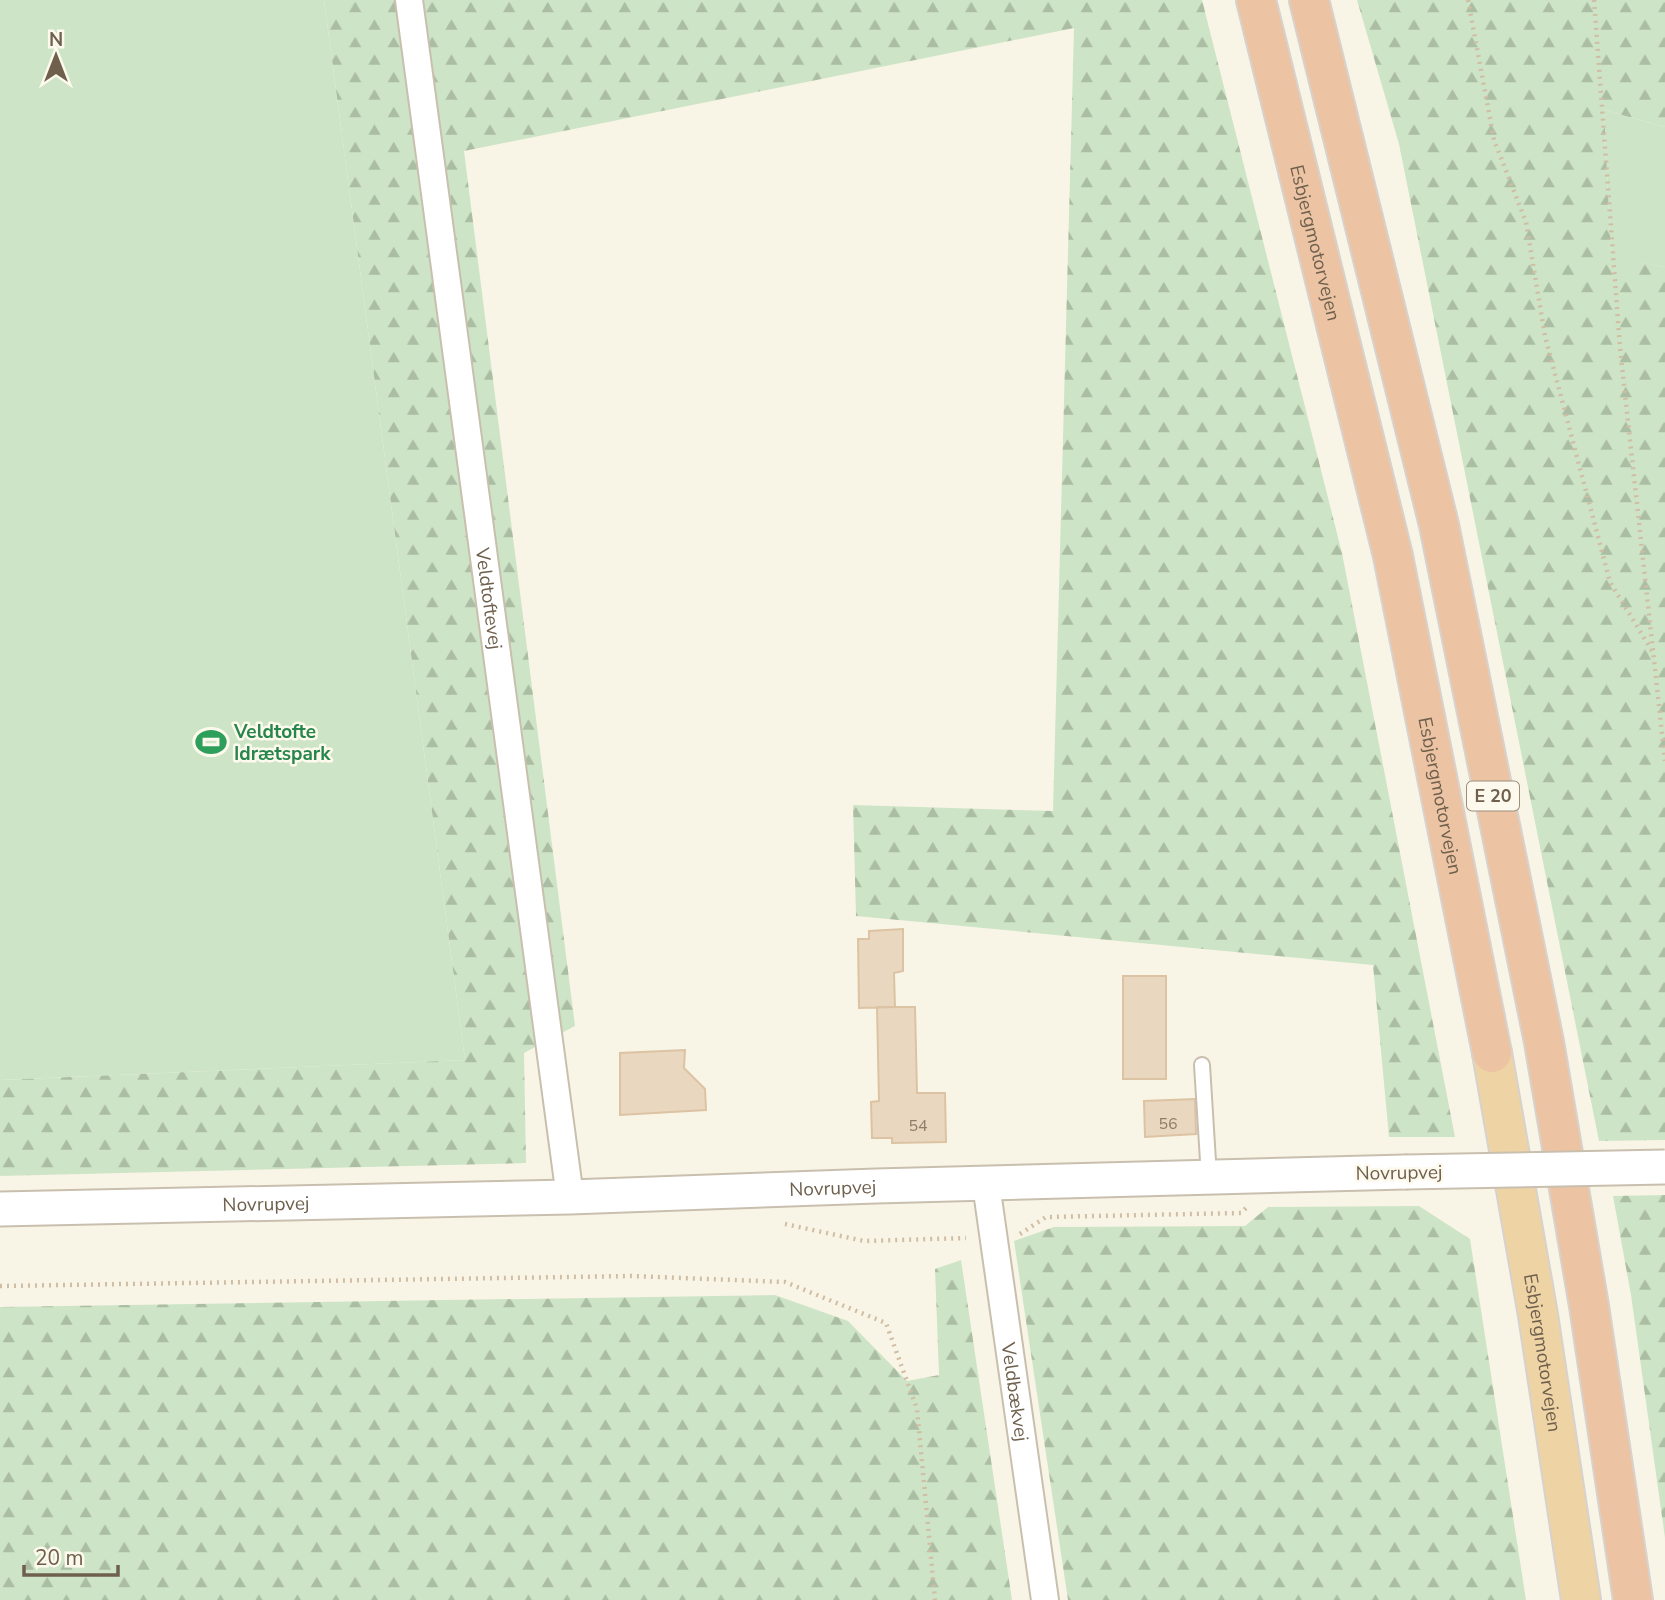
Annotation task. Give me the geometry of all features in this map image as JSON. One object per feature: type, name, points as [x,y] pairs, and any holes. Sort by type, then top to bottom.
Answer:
[{"type":"highway","name":"Esbjergmotorvejen","points":[[1256,0],[1393,556],[1492,1053],[1538,1315],[1581,1600]]},
{"type":"highway","name":"E 20","points":[[1310,0],[1439,525],[1535,1001],[1589,1306],[1633,1600]]},
{"type":"street","name":"Veldtoftevej","points":[[409,0],[570,1197]]},
{"type":"street","name":"Novrupvej","points":[[0,1209],[570,1197],[1209,1177],[1665,1167]]},
{"type":"street","name":"Veldbækvej","points":[[986,1184],[1045,1600]]},
{"type":"lane","points":[[1202,1065],[1209,1177]]},
{"type":"path","points":[[1468,0],[1494,140],[1526,222],[1545,336],[1610,582],[1653,653]]},
{"type":"path","points":[[1594,0],[1620,348],[1665,761]]},
{"type":"path","points":[[0,1286],[631,1276],[785,1282],[886,1323],[917,1409],[935,1600]]},
{"type":"green space","name":"Veldtofte Idrætspark","points":[[0,0],[324,0],[465,1060],[0,1080]]},
{"type":"green space","points":[[324,0],[1202,0],[1342,553],[1455,1137],[1389,1137],[1373,965],[856,916],[853,805],[1053,811],[1074,28],[464,151],[575,1026],[524,1053],[526,1163],[0,1176],[0,1080],[465,1060]]},
{"type":"green space","points":[[1357,0],[1665,0],[1665,127],[1604,110],[1611,256],[1665,267],[1665,1140],[1599,1141],[1399,144]]},
{"type":"green space","points":[[1604,110],[1665,127],[1665,267],[1611,257]]},
{"type":"green space","points":[[1665,1195],[1665,1538],[1631,1295],[1613,1196]]},
{"type":"green space","points":[[1419,1206],[1470,1239],[1526,1600],[1068,1600],[1014,1241],[1054,1227],[1245,1226],[1268,1207]]},
{"type":"green space","points":[[961,1260],[1012,1600],[0,1600],[0,1307],[775,1295],[848,1321],[907,1381],[939,1375],[935,1269]]},
{"type":"building","points":[[903,929],[903,971],[894,973],[895,1007],[859,1008],[858,939],[869,939],[869,931]]},
{"type":"building","points":[[1123,976],[1166,976],[1166,1079],[1123,1079]]},
{"type":"building","points":[[877,1007],[915,1007],[917,1093],[945,1093],[946,1142],[892,1143],[892,1138],[872,1138],[871,1102],[879,1101]]},
{"type":"building","points":[[685,1050],[684,1068],[705,1089],[706,1110],[620,1115],[620,1053]]},
{"type":"building","points":[[1195,1099],[1196,1134],[1145,1137],[1144,1101]]},
{"type":"place","name":"Veldtofte Idrætspark","points":[[211,742]]}]
